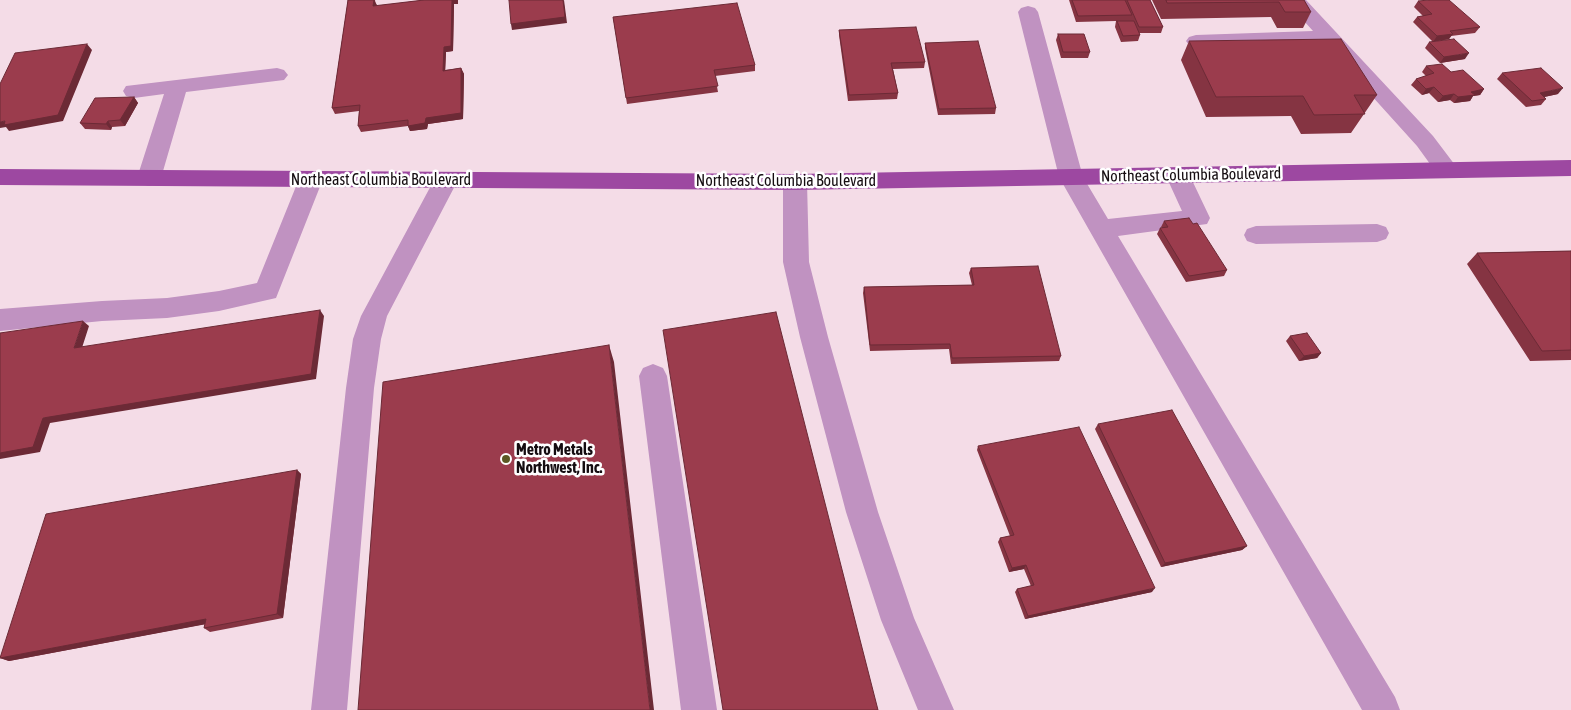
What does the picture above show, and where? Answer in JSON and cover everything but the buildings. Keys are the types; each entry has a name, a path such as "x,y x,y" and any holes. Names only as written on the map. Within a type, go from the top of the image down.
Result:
{"main road":[{"name":"Northeast Columbia Boulevard","path":"0,177 795,182 1571,168"}],"street":[{"path":"1295,0 1426,141 1446,169"},
{"path":"1028,12 1071,177 1382,710"},
{"path":"1191,41 1329,37"},
{"path":"134,91 277,75"},
{"path":"149,178 177,86"},
{"path":"1101,228 1198,218 1178,176"},
{"path":"0,320 102,311 167,308 219,301 267,291 311,179"},
{"path":"329,710 359,397 367,338 374,316 446,180"},
{"path":"795,182 796,262 814,337 862,512 898,620 936,710"},
{"path":"1256,235 1377,233"},
{"path":"653,376 698,710"}],"place":[{"name":"Metro Metals Northwest, Inc.","path":"506,459"}]}
